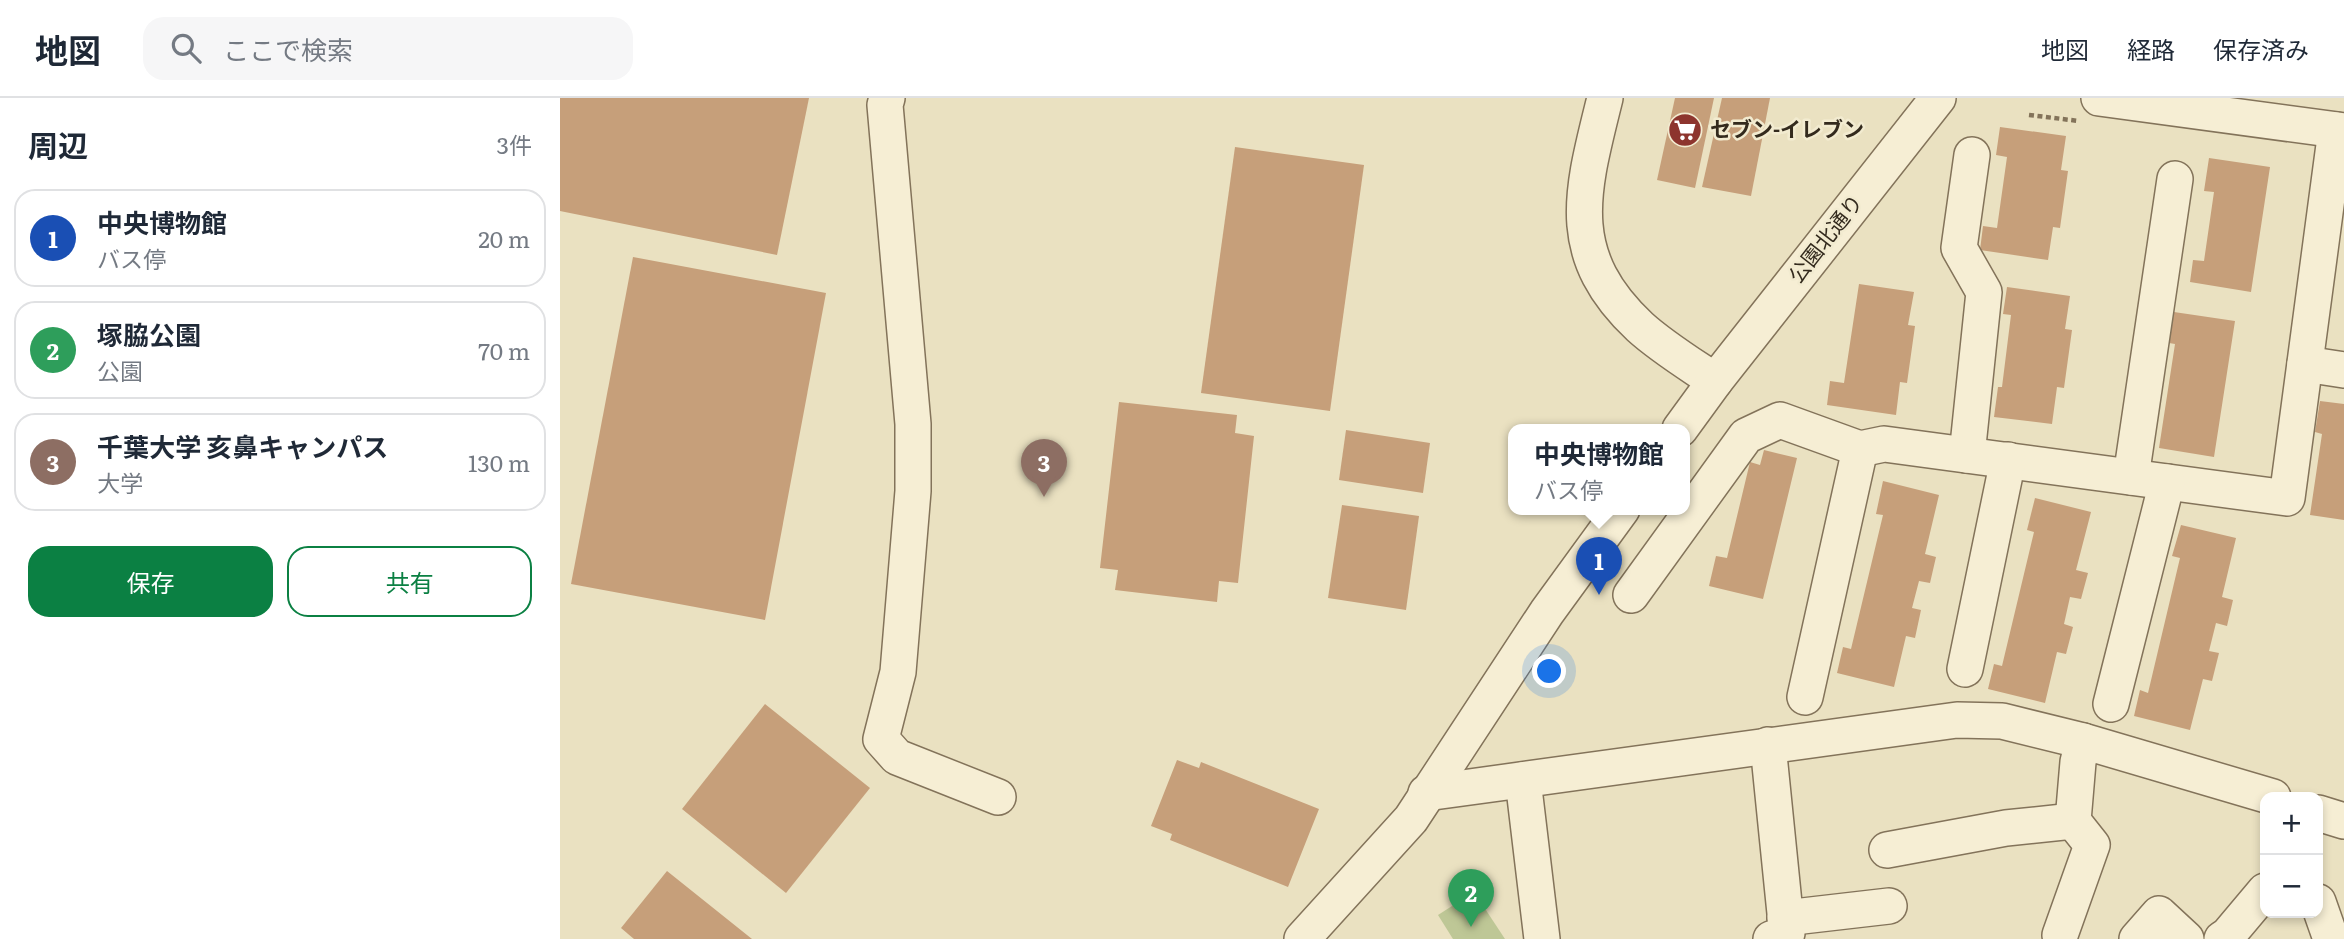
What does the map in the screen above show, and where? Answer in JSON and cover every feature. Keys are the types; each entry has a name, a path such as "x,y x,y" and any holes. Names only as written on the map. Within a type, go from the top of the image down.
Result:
{"street":[{"path":"887,98 885,105 913,424 913,491 898,672 881,739 897,757 998,797"},
{"path":"1605,98 1584,200 1584,230 1597,274 1616,301 1641,328 1715,381"},
{"name":"公園北通り","path":"1684,424 1938,98"},
{"path":"1690,513 1746,436 1780,420 1860,449 1884,444 2287,498 2340,130 2099,98"},
{"path":"1967,455 1984,292 1959,248 1972,155"},
{"path":"2131,477 2175,178"},
{"path":"2305,364 2344,370"},
{"path":"1805,697 1860,449"},
{"path":"1965,668 2008,460"},
{"path":"2111,704 2167,482"},
{"path":"1302,939 1411,819 1547,612 1618,515"},
{"path":"1631,595 1689,515"},
{"path":"1426,793 1957,720 2002,721 2083,741 2260,795"},
{"path":"2060,935 2092,845 2073,821 2078,762 2083,741"},
{"path":"1769,745 1778,929 1889,906"},
{"path":"1523,780 1542,939"},
{"path":"2323,815 2344,821"},
{"path":"1887,850 2006,828 2073,821"},
{"path":"2222,939 2260,897"},
{"path":"2137,939 2158,914 2186,939"},
{"path":"2323,916 2331,939"}],"green space":[{"path":"1474,892 1505,939 1453,939 1438,915"}],"building":[{"path":"560,98 809,98 777,255 560,211"},
{"path":"1675,98 1714,98 1695,188 1657,180"},
{"path":"1722,98 1770,98 1751,196 1702,187"},
{"path":"2000,127 2066,136 2061,170 2068,171 2060,228 2053,227 2048,260 1980,250 1983,226 1997,228 2007,157 1996,155"},
{"path":"1235,147 1364,165 1330,411 1201,393"},
{"path":"2209,158 2270,167 2251,292 2190,282 2193,260 2204,261 2214,192 2204,191"},
{"path":"633,257 826,293 765,620 571,584"},
{"path":"1859,284 1914,292 1908,325 1915,326 1907,383 1900,382 1896,415 1827,405 1830,381 1844,383"},
{"path":"2007,287 2070,296 2065,329 2072,330 2064,388 2057,387 2052,424 1994,417 1998,387 2002,387 2011,315 2003,314"},
{"path":"2174,312 2235,321 2214,457 2159,448 2175,344 2169,343"},
{"path":"2320,401 2344,404 2344,520 2310,515 2322,434 2315,432"},
{"path":"1119,402 1237,415 1235,433 1254,436 1238,583 1219,581 1217,602 1115,590 1118,570 1100,568"},
{"path":"1346,430 1430,443 1423,493 1339,480"},
{"path":"1764,450 1797,458 1763,599 1709,586 1716,556 1727,558 1750,462 1760,465"},
{"path":"1883,481 1939,495 1925,554 1936,557 1930,583 1919,581 1912,608 1921,610 1915,638 1906,636 1894,687 1837,673 1843,647 1851,649 1883,515 1876,514"},
{"path":"2035,498 2091,512 2076,570 2088,573 2081,599 2070,597 2064,624 2073,627 2066,654 2057,652 2045,703 1988,689 1994,664 2002,666 2034,532 2027,530"},
{"path":"1342,505 1419,516 1406,610 1328,598"},
{"path":"2181,525 2236,538 2222,597 2233,600 2227,626 2216,623 2209,651 2219,653 2212,681 2203,679 2190,730 2134,716 2140,690 2148,693 2180,558 2172,556"},
{"path":"765,704 870,788 786,893 682,809"},
{"path":"1177,760 1199,768 1201,762 1319,809 1288,887 1170,840 1172,834 1151,826"},
{"path":"667,871 752,939 634,939 621,928"}],"place":[{"name":"セブン-イレブン","path":"1685,130"},
{"name":"千葉大学 亥鼻キャンパス","path":"1044,497"},
{"name":"中央博物館","path":"1599,595"},
{"name":"塚脇公園","path":"1471,927"}]}
